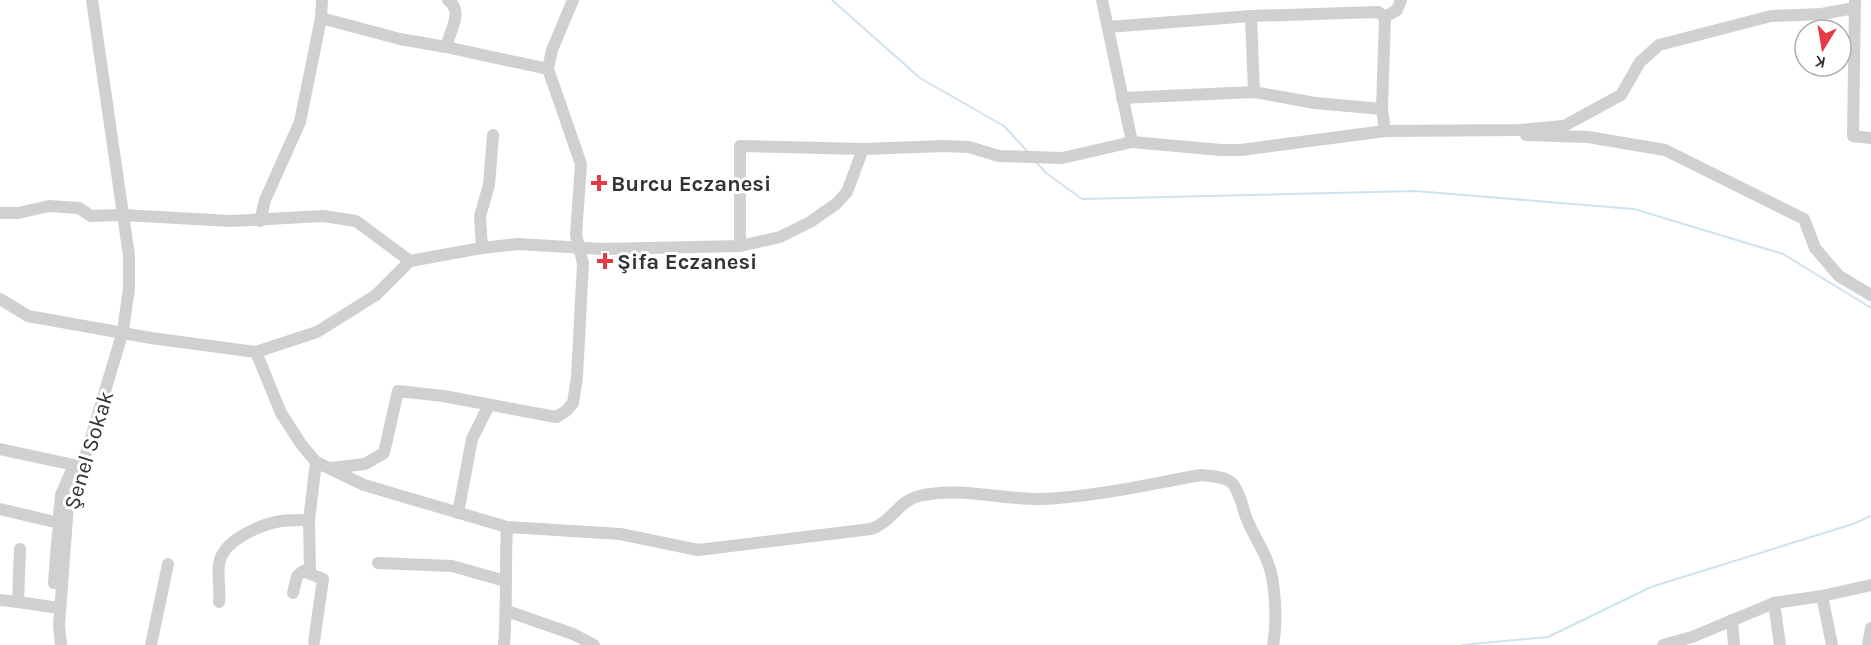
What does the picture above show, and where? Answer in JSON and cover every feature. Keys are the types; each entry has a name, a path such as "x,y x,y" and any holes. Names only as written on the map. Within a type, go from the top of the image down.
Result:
{"street":[{"path":"92,0 129,256 129,288 123,331 109,381"},
{"path":"260,220 265,200 300,122 321,18 322,0"},
{"path":"446,47 457,15 454,4 448,0"},
{"path":"330,468 365,464 384,453 398,392 443,396 556,417 573,403 577,377 583,263 576,235 581,164 548,69 552,50 573,0"},
{"path":"1102,0 1132,142"},
{"path":"1385,17 1397,10 1401,0"},
{"path":"740,246 740,146 863,149 952,146 969,147 999,156 1062,158 1132,142 1241,150 1385,131 1520,130 1564,126 1622,95 1640,62 1659,45 1771,16 1822,14 1855,4 1853,136 1871,138"},
{"path":"1108,27 1251,16 1378,12 1385,17"},
{"path":"1251,16 1254,92"},
{"path":"1385,17 1382,109 1385,131"},
{"path":"321,18 400,39 548,69"},
{"path":"1122,98 1254,92 1315,103 1382,109"},
{"path":"1473,129 1542,136 1588,137 1665,150 1804,219 1815,248 1839,276 1871,295"},
{"path":"482,248 480,216 489,185 494,135"},
{"path":"0,299 28,316 182,343 256,352 317,332 376,295 410,261 518,244 580,248 740,246 780,237 810,222 836,204 847,192 863,149"},
{"path":"0,213 18,213 49,206 79,208 91,216 260,220 323,216 356,221 410,261"},
{"path":"256,352 281,412 301,444 316,462 364,485 507,527 620,534 698,550 871,529 883,525 902,505 919,496 972,493 1033,499 1066,498 1201,475 1217,477 1232,483 1268,563 1272,578 1274,636 1272,645"},
{"name":"Şenel Sokak","path":"53,645 52,607 61,495 109,381"},
{"name":"Şenel Sokak","path":"61,645 58,626 68,504 109,381"},
{"path":"458,513 472,438 489,405"},
{"path":"0,449 74,465"},
{"path":"310,573 309,520 316,462"},
{"path":"0,509 59,523"},
{"path":"219,602 220,558 227,548 258,528 280,521 309,520"},
{"path":"504,645 507,611 505,581 507,527"},
{"path":"18,602 20,549"},
{"path":"378,563 452,566 505,581"},
{"path":"151,645 168,564"},
{"path":"293,593 297,576 303,571 323,579 314,642"},
{"path":"1664,645 1692,637 1774,603 1822,596 1871,585"},
{"path":"1822,596 1832,645"},
{"path":"0,600 52,607"},
{"path":"1774,603 1780,645"},
{"path":"507,611 573,634 594,645"},
{"path":"1732,620 1734,645"},
{"path":"1868,645 1871,628"}],"waterway":[{"path":"832,0 920,78 1004,126 1028,152"},
{"path":"1037,163 1046,173 1082,199 1415,191 1634,209 1783,254 1871,308"},
{"path":"1462,645 1548,637 1651,587 1853,524 1871,516"}],"place":[{"name":"Burcu Eczanesi","path":"599,183"},
{"name":"Şifa Eczanesi","path":"605,261"}]}
